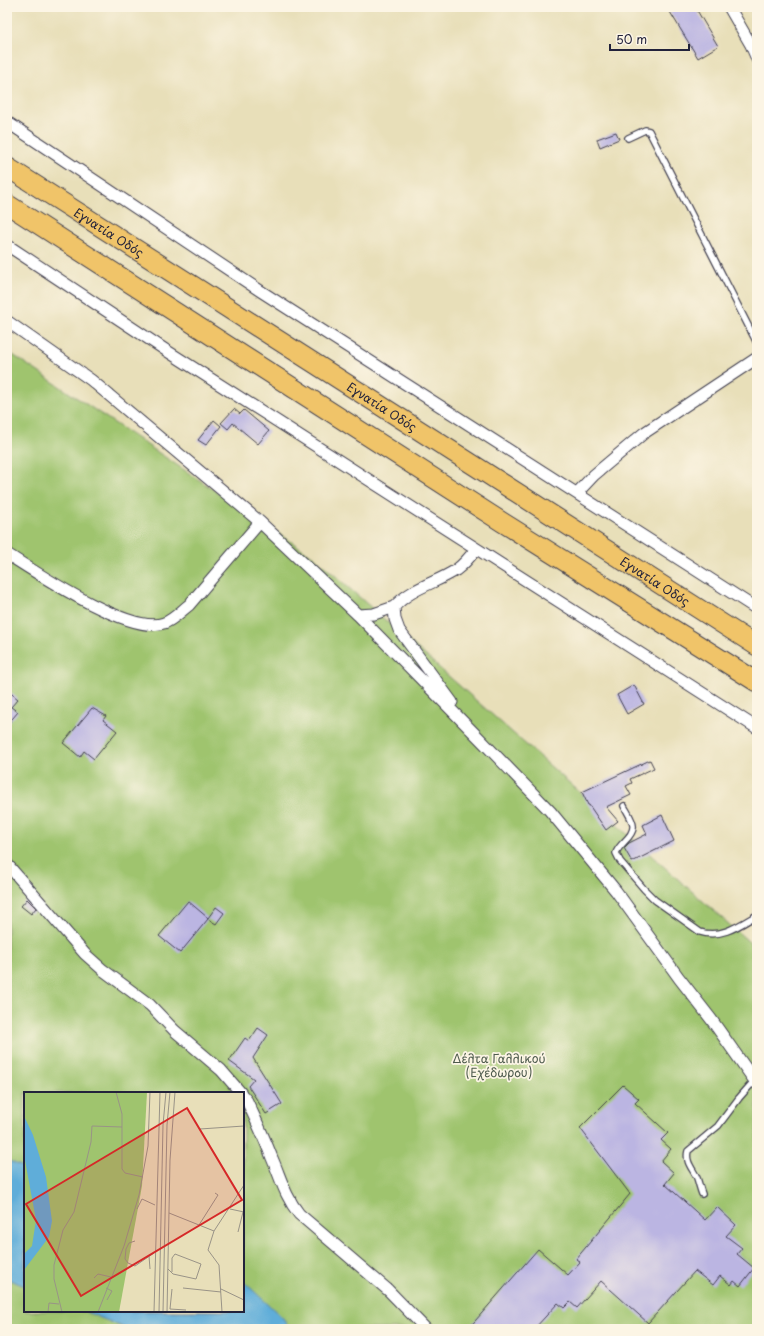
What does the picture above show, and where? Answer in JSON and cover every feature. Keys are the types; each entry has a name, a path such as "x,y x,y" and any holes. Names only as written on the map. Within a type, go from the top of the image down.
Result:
{"highway":[{"name":"Εγνατία Οδός","path":"7,167 757,646"},
{"path":"7,204 509,526 757,682"}],"street":[{"path":"729,7 751,45 757,59"},
{"path":"7,122 262,292 757,608"},
{"path":"7,245 164,349 757,728"},
{"path":"7,321 91,380 260,522 358,615 550,811 616,891 756,1082"},
{"path":"577,494 594,475 644,432 757,358"},
{"path":"7,554 91,605 138,623 152,626 164,623 189,605 260,522"},
{"path":"358,615 374,614 394,607 402,598 456,570 467,561 476,549"},
{"path":"394,607 395,619 399,630 479,738"},
{"path":"7,864 85,954 103,970 150,1005 175,1031 221,1070 240,1092"},
{"path":"244,1097 260,1130 290,1203 299,1214 388,1290 426,1329"}],"lane":[{"path":"628,138 645,130 649,131 757,343"},
{"path":"624,806 634,823 634,828 633,832 618,848 616,853 620,861 639,884 655,900 700,932 708,935 737,927 757,915"},
{"path":"702,1194 688,1160 688,1151 718,1126 739,1098 756,1082"}],"green space":[{"name":"Δέλτα Γαλλικού (Εχέδωρου)","path":"7,351 314,557 757,949 757,1329 7,1329"}],"water":[{"path":"7,1160 24,1168 24,1286 7,1279"},
{"path":"244,1282 283,1318 289,1329 127,1329 86,1312 244,1312"}],"building":[{"path":"667,7 695,7 718,46 698,58"},
{"path":"616,132 619,139 600,147 597,139"},
{"path":"234,409 240,414 244,410 269,431 258,444 233,423 228,429 221,423"},
{"path":"214,420 221,426 206,445 198,440"},
{"path":"634,685 644,704 627,714 617,695"},
{"path":"7,690 18,699 11,707 18,712 7,725"},
{"path":"92,708 106,716 103,720 117,731 94,759 84,751 80,757 63,743"},
{"path":"650,760 654,768 630,779 632,783 626,786 631,795 606,807 618,821 606,830 588,805 582,792"},
{"path":"662,815 674,841 632,862 624,848 629,843 647,834 643,825"},
{"path":"27,899 36,908 31,914 21,906"},
{"path":"188,901 208,918 216,907 224,913 216,924 208,919 180,953 159,936"},
{"path":"258,1028 268,1035 253,1058 282,1104 266,1114 248,1086 254,1079 229,1061 245,1038 249,1041"},
{"path":"623,1085 639,1099 635,1103 668,1133 661,1140 671,1149 661,1161 674,1173 665,1184 705,1220 717,1207 736,1225 726,1236 742,1248 737,1254 754,1268 740,1286 734,1281 731,1285 720,1276 713,1285 695,1271 648,1323 601,1281 577,1308 570,1302 564,1308 558,1303 534,1329 468,1329 538,1249 568,1275 580,1262 576,1259 630,1194 580,1128"}]}
